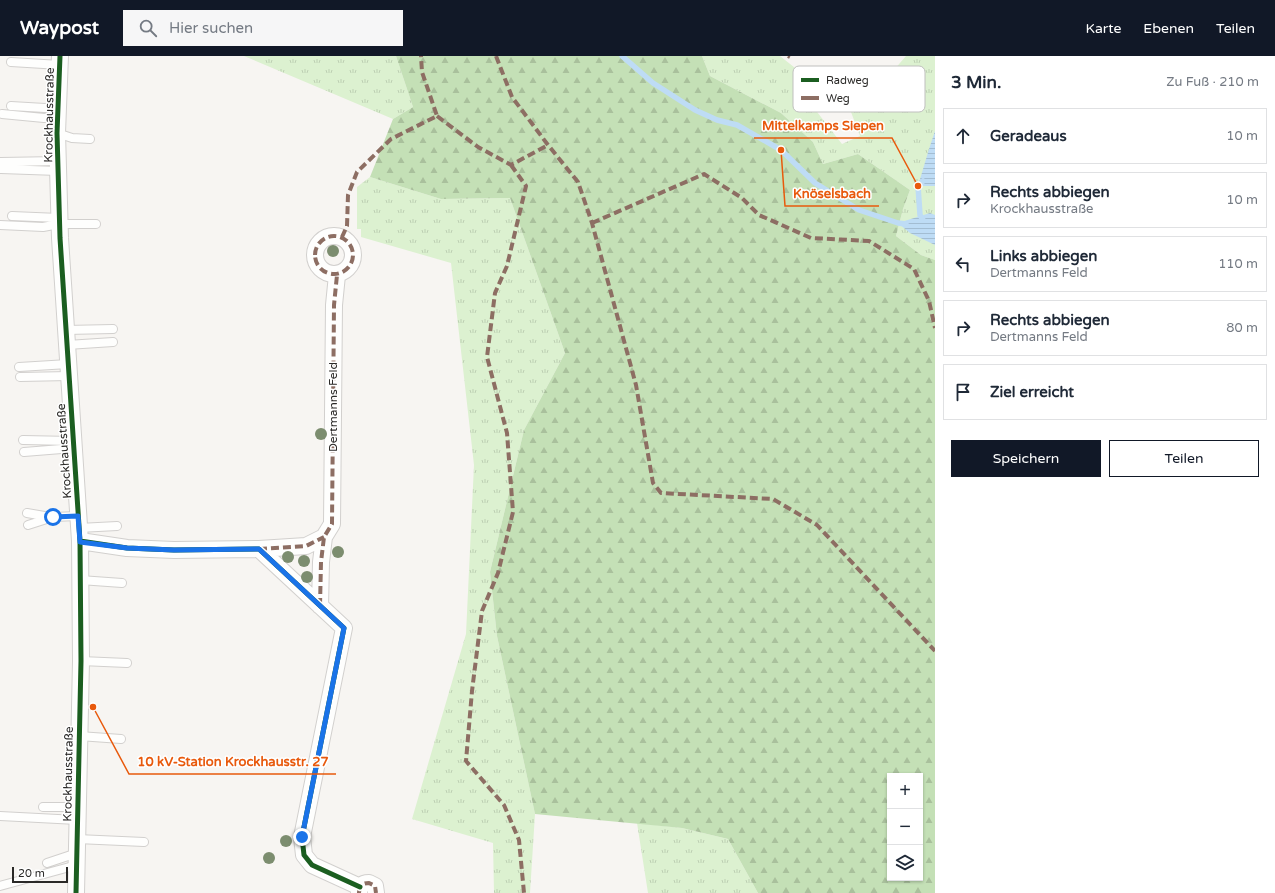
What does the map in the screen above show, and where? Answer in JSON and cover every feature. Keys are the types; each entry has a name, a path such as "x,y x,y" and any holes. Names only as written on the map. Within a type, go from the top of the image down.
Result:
{"street":[{"name":"Krockhausstraße","path":"59,58 57,134 59,221 79,529 81,661 76,893"},
{"name":"Dertmanns Feld","path":"320,606 321,562 324,536 332,524 334,305 337,275"},
{"path":"79,529 127,548 174,550 259,549 306,546 324,536"},
{"path":"259,549 344,628 302,837 304,855 312,865 359,890 365,883 375,886 376,893"}],"lane":[{"path":"11,62 59,58"},
{"path":"11,106 45,108 58,112"},
{"path":"2,114 44,118 58,112"},
{"path":"57,134 72,138 90,140"},
{"path":"1,165 58,166"},
{"path":"12,216 96,224"},
{"path":"0,225 43,227 59,221"},
{"path":"66,338 113,329"},
{"path":"66,338 114,342"},
{"path":"19,367 68,370"},
{"path":"20,378 68,370"},
{"path":"23,440 73,444"},
{"path":"24,452 73,444"},
{"path":"27,513 53,517 79,529 117,526"},
{"path":"28,525 53,517"},
{"path":"80,580 122,583"},
{"path":"81,661 127,663"},
{"path":"79,736 121,739"},
{"path":"43,806 77,813"},
{"path":"0,816 77,813"},
{"path":"48,863 77,852 144,842"},
{"path":"0,886 77,852"}],"green space":[{"path":"244,56 396,56 413,107 393,119"},
{"path":"396,56 702,56 710,76 781,113 813,142 823,164 858,154 910,190 896,236 921,255 935,260 935,893 758,893 728,839 682,828 535,814 497,636 490,572 524,430 565,353 510,198 441,199 370,177 393,119 413,107"},
{"path":"702,56 780,56 793,66 793,112 817,112 842,144 860,136 851,112 925,112 925,66 897,66 906,56 935,56 935,260 921,255 896,236 910,190 858,154 823,164 813,142 781,113 710,76"},
{"path":"370,177 441,199 510,198 565,353 524,430 490,572 497,636 535,814 530,893 494,893 493,843 412,819 466,634 474,465 451,263 361,237 361,229 357,229 357,187"},
{"path":"637,823 682,828 728,839 758,893 648,893"}],"water":[{"path":"935,131 935,186 918,186 929,149"},
{"path":"930,213 935,215 935,245 910,233 898,223"}],"waterway":[{"path":"622,56 653,83 695,110 717,120 737,125 781,150 815,183 859,210 898,223 906,224"},
{"path":"923,181 918,186 920,215 923,220"}],"marked path":[{"path":"342,237 347,226 348,195 357,172 391,139 437,116 422,72 421,56"},
{"path":"496,56 512,97 578,182 592,223 636,385 653,483 661,493 773,499 817,525 935,651"},
{"path":"437,116 478,147 511,165 548,145"},
{"path":"511,165 526,186 507,266 495,293 487,357 507,433 513,512 498,573 482,611 472,691 466,761 504,805 519,840 524,893"},
{"path":"592,223 704,174 742,198 759,215 811,238 869,241 914,269 929,301 935,328"},
{"path":"330,236 338,236 348,241 352,248 353,255 352,262 348,269 338,274 330,274 320,269 318,266 315,259 315,251 320,241 323,239 330,236"},
{"path":"320,606 321,562 324,537 332,524 334,305 337,275"},
{"path":"259,549 306,546 324,537"},
{"path":"359,893 361,885 369,883 375,886 376,893"}],"cycle path":[{"path":"60,56 57,133 60,238 80,541 81,661 76,893"},
{"path":"80,541 127,548 174,550 259,549 344,628 302,837 304,855 312,865 360,887"}],"place":[{"name":"Knöselsbach","path":"781,150"},
{"name":"Mittelkamps Siepen","path":"918,186"},
{"name":"10 kV-Station Krockhausstr. 27","path":"93,707"}],"route":[{"path":"53,517 78,516 80,542 127,548 174,550 259,549 344,628 328,714 302,837"}]}
